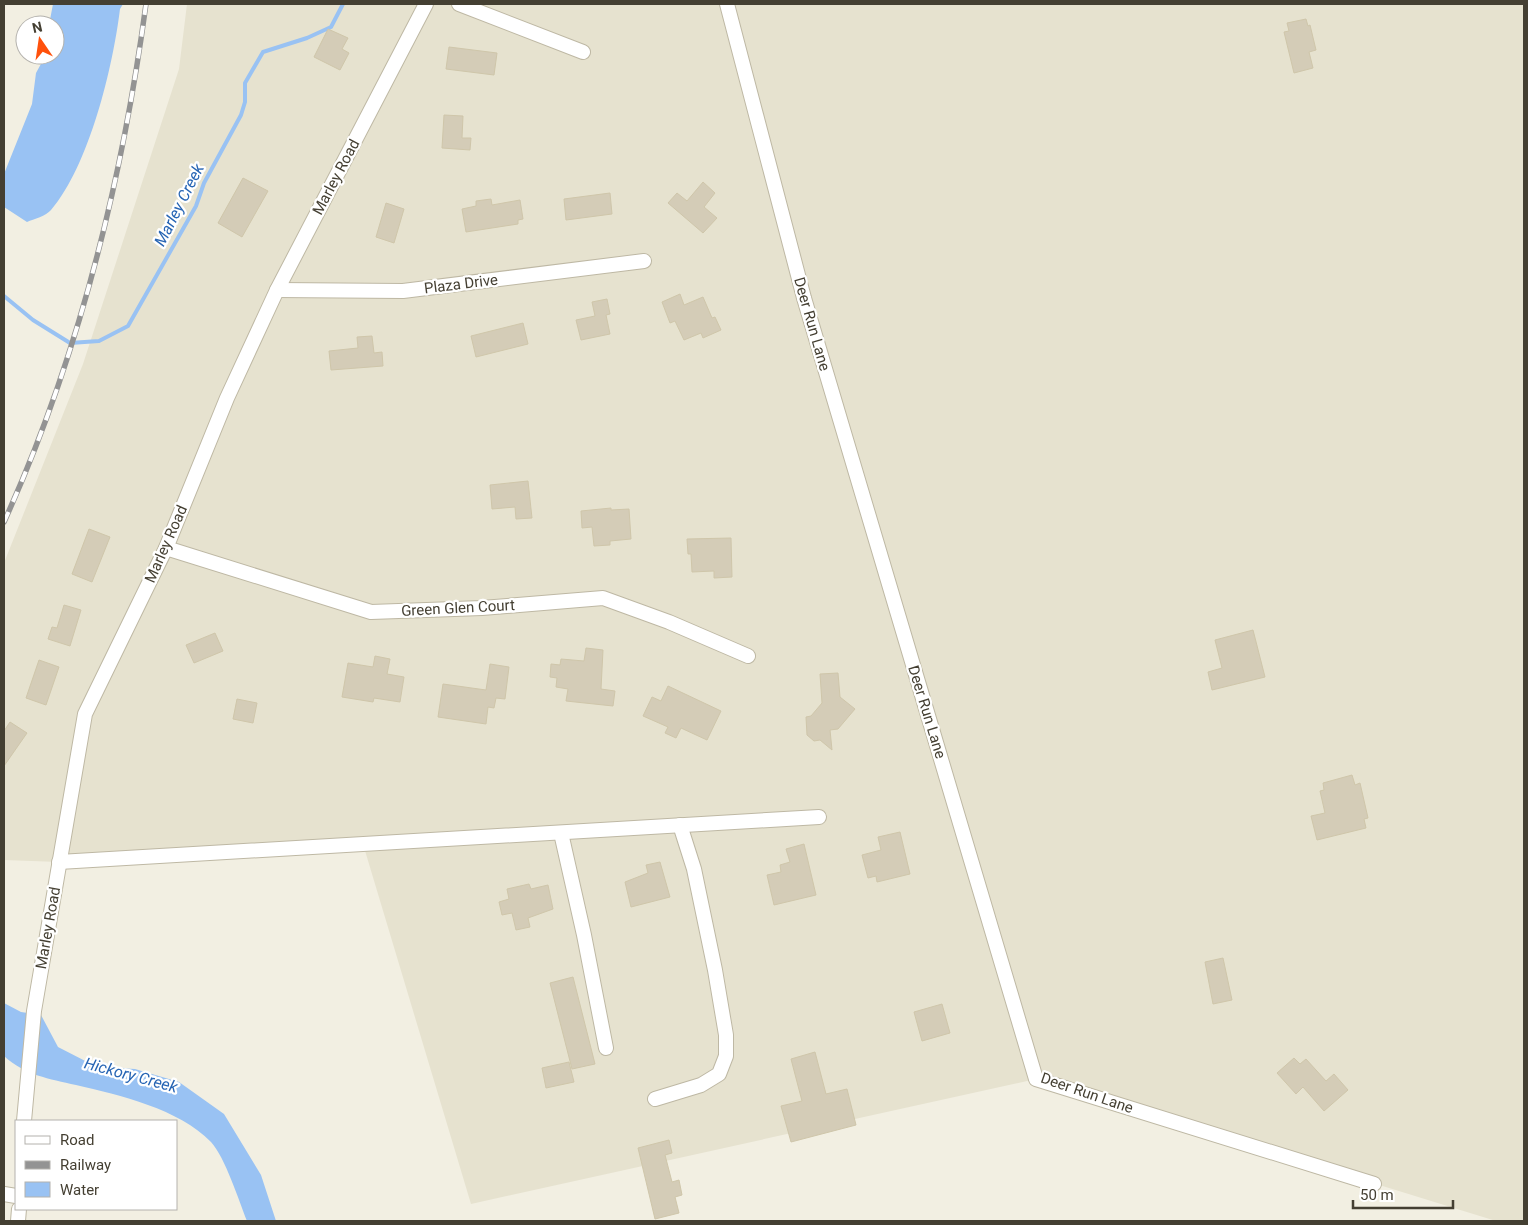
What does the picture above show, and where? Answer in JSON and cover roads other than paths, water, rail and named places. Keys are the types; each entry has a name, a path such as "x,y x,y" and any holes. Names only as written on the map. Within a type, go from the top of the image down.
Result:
{"street":[{"name":"Marley Road","path":"24,1120 26,1074 34,1011 85,714 166,548 227,398 277,290 426,4"},
{"path":"459,4 583,52"},
{"name":"Deer Run Lane","path":"727,4 804,298 1036,1079 1374,1184"},
{"name":"Plaza Drive","path":"277,290 403,291 644,261"},
{"name":"Green Glen Court","path":"166,548 371,612 482,608 603,598 668,622 748,656"},
{"path":"59,862 818,818"},
{"path":"655,1099 701,1085 719,1074 726,1056 726,1035 694,869 680,826"},
{"path":"561,833 584,935 606,1048"}],"water":[{"path":"53,4 123,4 120,9 112,59 97,115 77,168 65,191 51,210 43,216 27,222 4,207 4,174 32,104 36,73 40,65 65,65 65,15 51,15"},
{"name":"Hickory Creek","path":"4,1003 21,1012 41,1015 58,1047 97,1067 135,1069 179,1082 224,1114 261,1175 276,1221 247,1221 221,1158 211,1142 198,1130 166,1112 148,1105 111,1093 56,1081 29,1072 4,1056"}],"waterway":[{"name":"Marley Creek","path":"4,296 33,320 70,343 99,341 128,326 196,206 204,183 241,115 245,102 245,83 263,52 307,38 331,27 343,4"}],"railway":[{"path":"4,522 54,397 94,269 124,137 146,4"}]}
